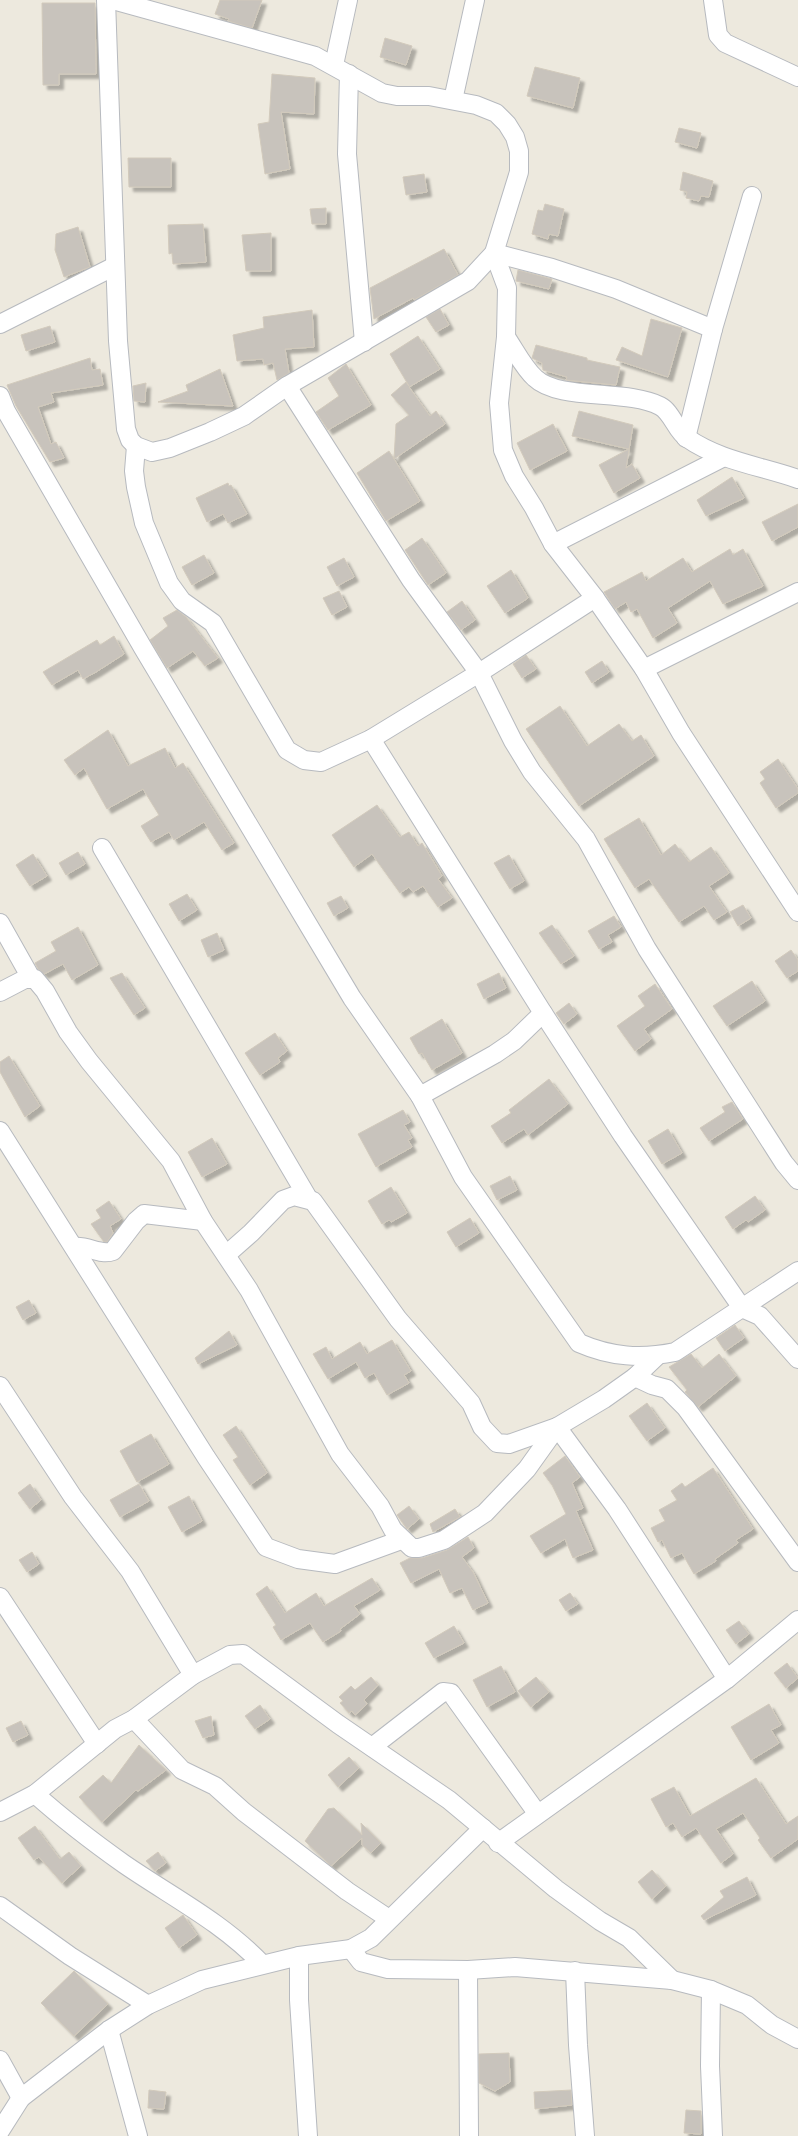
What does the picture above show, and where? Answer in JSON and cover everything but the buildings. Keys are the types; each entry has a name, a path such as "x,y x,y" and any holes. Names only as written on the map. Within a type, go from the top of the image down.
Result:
{"street":[{"path":"106,0 118,341 126,429 130,440 136,446 152,452 170,448 244,416 287,386 468,281 494,254 519,172 519,151 511,130 496,113 453,100 382,93 315,56 112,0"},
{"path":"334,65 348,0"},
{"path":"453,100 475,0"},
{"path":"713,0 718,34 725,43 798,77"},
{"path":"349,74 347,154 364,342"},
{"path":"686,438 713,329 752,196"},
{"path":"494,254 552,268 616,289 713,329"},
{"path":"494,254 507,288 506,337 498,404 503,450 514,476 553,544 595,598 644,669 681,733 798,912"},
{"path":"0,324 116,266"},
{"path":"506,337 529,371 544,384 556,389 622,396 661,407 686,438 724,457 798,479"},
{"path":"287,386 411,580 479,674 523,758 586,839 647,949 784,1163 798,1180"},
{"path":"0,396 6,411 143,648 352,998 420,1096 463,1177 579,1343 600,1352 624,1357 657,1356 675,1352 798,1272"},
{"path":"136,446 134,471 144,523 169,583 182,601 213,624 288,750 304,760 321,762 371,739 479,674 595,598"},
{"path":"553,544 724,457"},
{"path":"644,669 798,592"},
{"path":"371,739 543,1013 623,1136 742,1308 760,1316 798,1359"},
{"path":"102,848 308,1198 319,1207 398,1319 471,1403 482,1427 497,1443 509,1444 557,1427 604,1399 635,1377 657,1356"},
{"path":"0,923 31,978 40,984 74,1040 171,1161 203,1220 249,1290 340,1454 380,1506 401,1540 412,1548 428,1546 444,1540 485,1513 528,1469 557,1427"},
{"path":"0,992 25,979 31,978"},
{"path":"420,1096 502,1050 543,1013"},
{"path":"0,1131 34,1188 74,1247 206,1457 266,1547 298,1559 335,1564 401,1540"},
{"path":"226,1255 283,1200 294,1196 308,1198"},
{"path":"74,1247 81,1246 102,1252 113,1251 136,1221 144,1214 203,1220"},
{"path":"635,1377 652,1385 667,1389 686,1408 798,1562"},
{"path":"0,1386 72,1497 130,1571 193,1675"},
{"path":"557,1427 617,1509 726,1679"},
{"path":"0,1597 97,1744"},
{"path":"498,1842 537,1812 726,1679 798,1620"},
{"path":"0,1812 34,1794 115,1730 134,1719 193,1675 230,1655 243,1654 449,1800 556,1889 600,1921 629,1938 672,1980"},
{"path":"372,1747 443,1692 451,1693 537,1812"},
{"path":"134,1719 182,1770 215,1786 244,1812 341,1886 389,1919"},
{"path":"34,1794 67,1822 123,1863 222,1927 262,1964"},
{"path":"0,2131 21,2098 109,2030 148,2005 202,1980 299,1956 351,1949 371,1938 484,1828"},
{"path":"0,1906 70,1956 148,2005"},
{"path":"351,1949 361,1962 388,1970 468,1970 515,1967 672,1980 711,1990 747,2006 772,2025 798,2039"},
{"path":"299,1956 300,2010 308,2136"},
{"path":"468,1970 469,2136"},
{"path":"575,1971 585,2136"},
{"path":"711,1990 710,2066 713,2136"},
{"path":"109,2030 138,2136"},
{"path":"0,2060 21,2098"}]}
